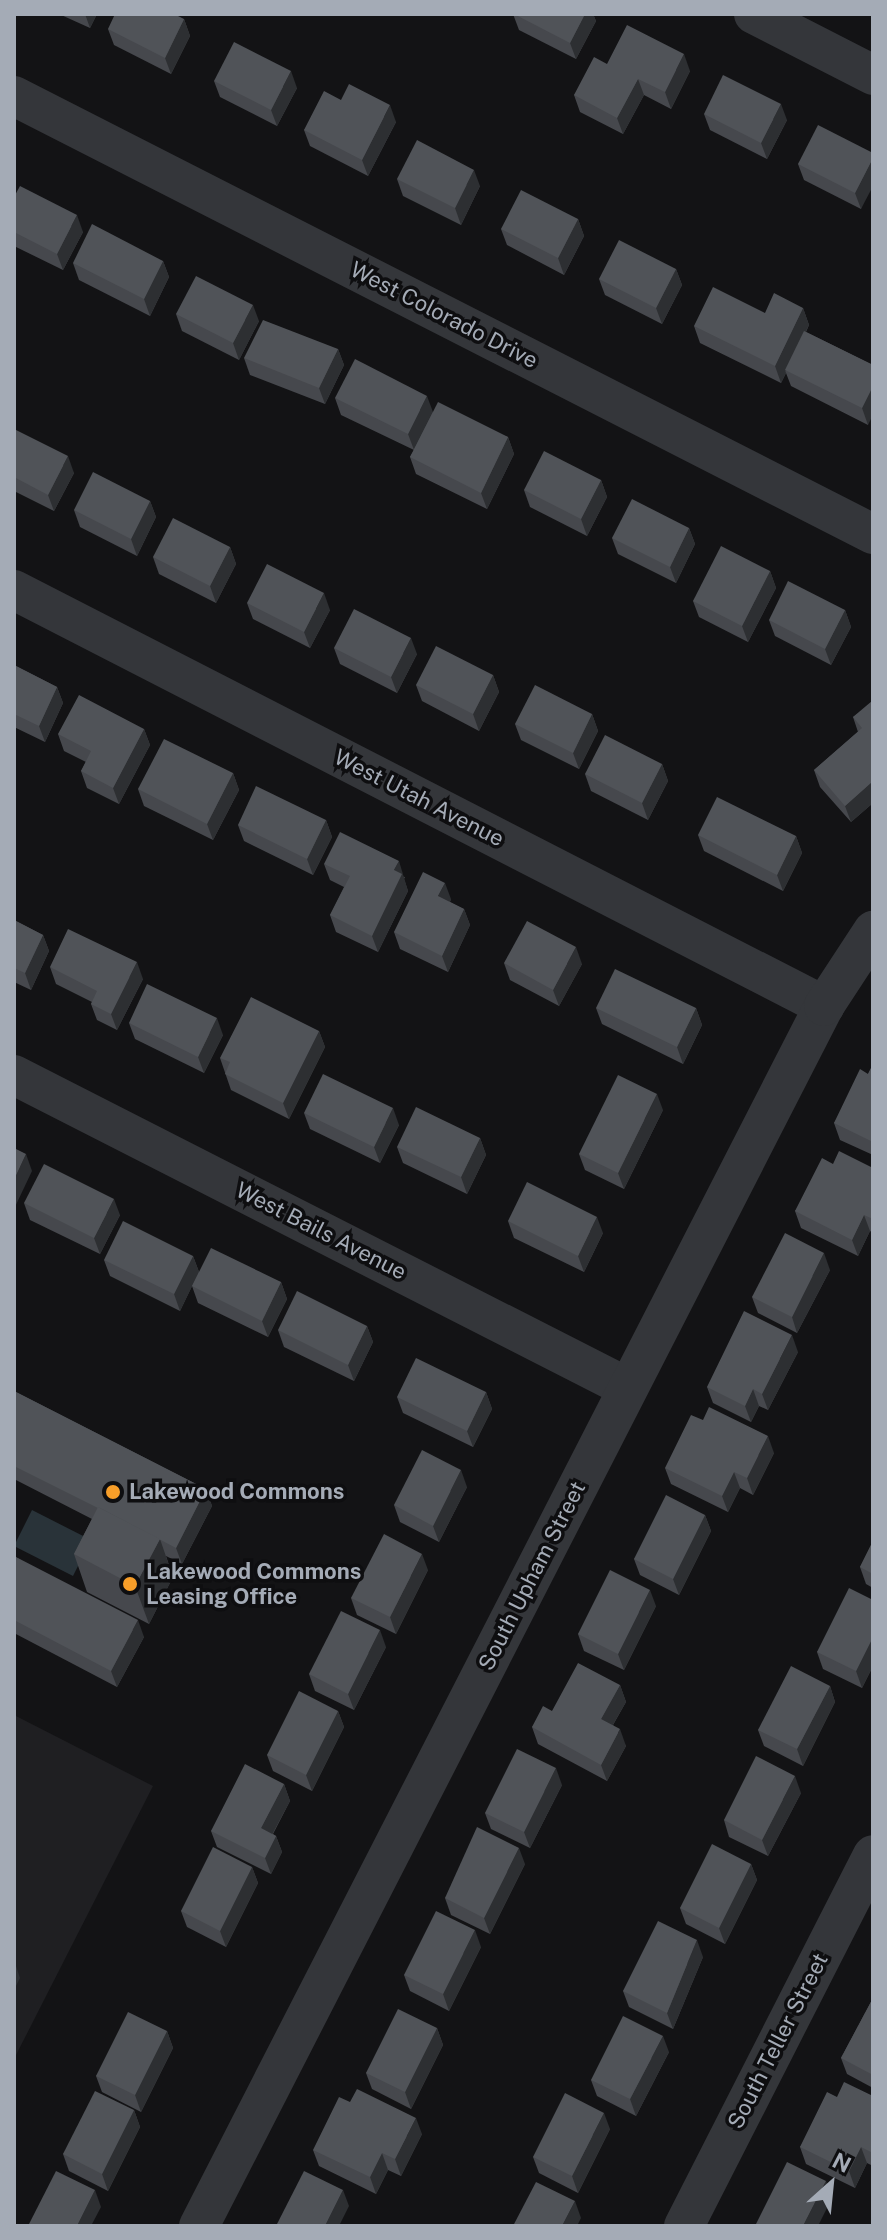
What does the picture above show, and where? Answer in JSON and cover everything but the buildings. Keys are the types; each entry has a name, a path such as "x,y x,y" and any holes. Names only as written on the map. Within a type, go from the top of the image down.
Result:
{"street":[{"path":"754,14 873,75"},
{"name":"West Colorado Drive","path":"14,96 873,534"},
{"name":"West Utah Avenue","path":"14,590 824,1006"},
{"name":"South Upham Street","path":"199,2226 824,1006 873,931"},
{"name":"West Bails Avenue","path":"14,1075 628,1388"},
{"name":"South Teller Street","path":"684,2226 873,1855"}],"shaded area":[{"path":"32,1510 91,1540 73,1576 14,1546"},
{"path":"14,1715 153,1786 14,2059"}],"place":[{"name":"Lakewood Commons","path":"113,1492"},
{"name":"Lakewood Commons Leasing Office","path":"130,1584"}]}
